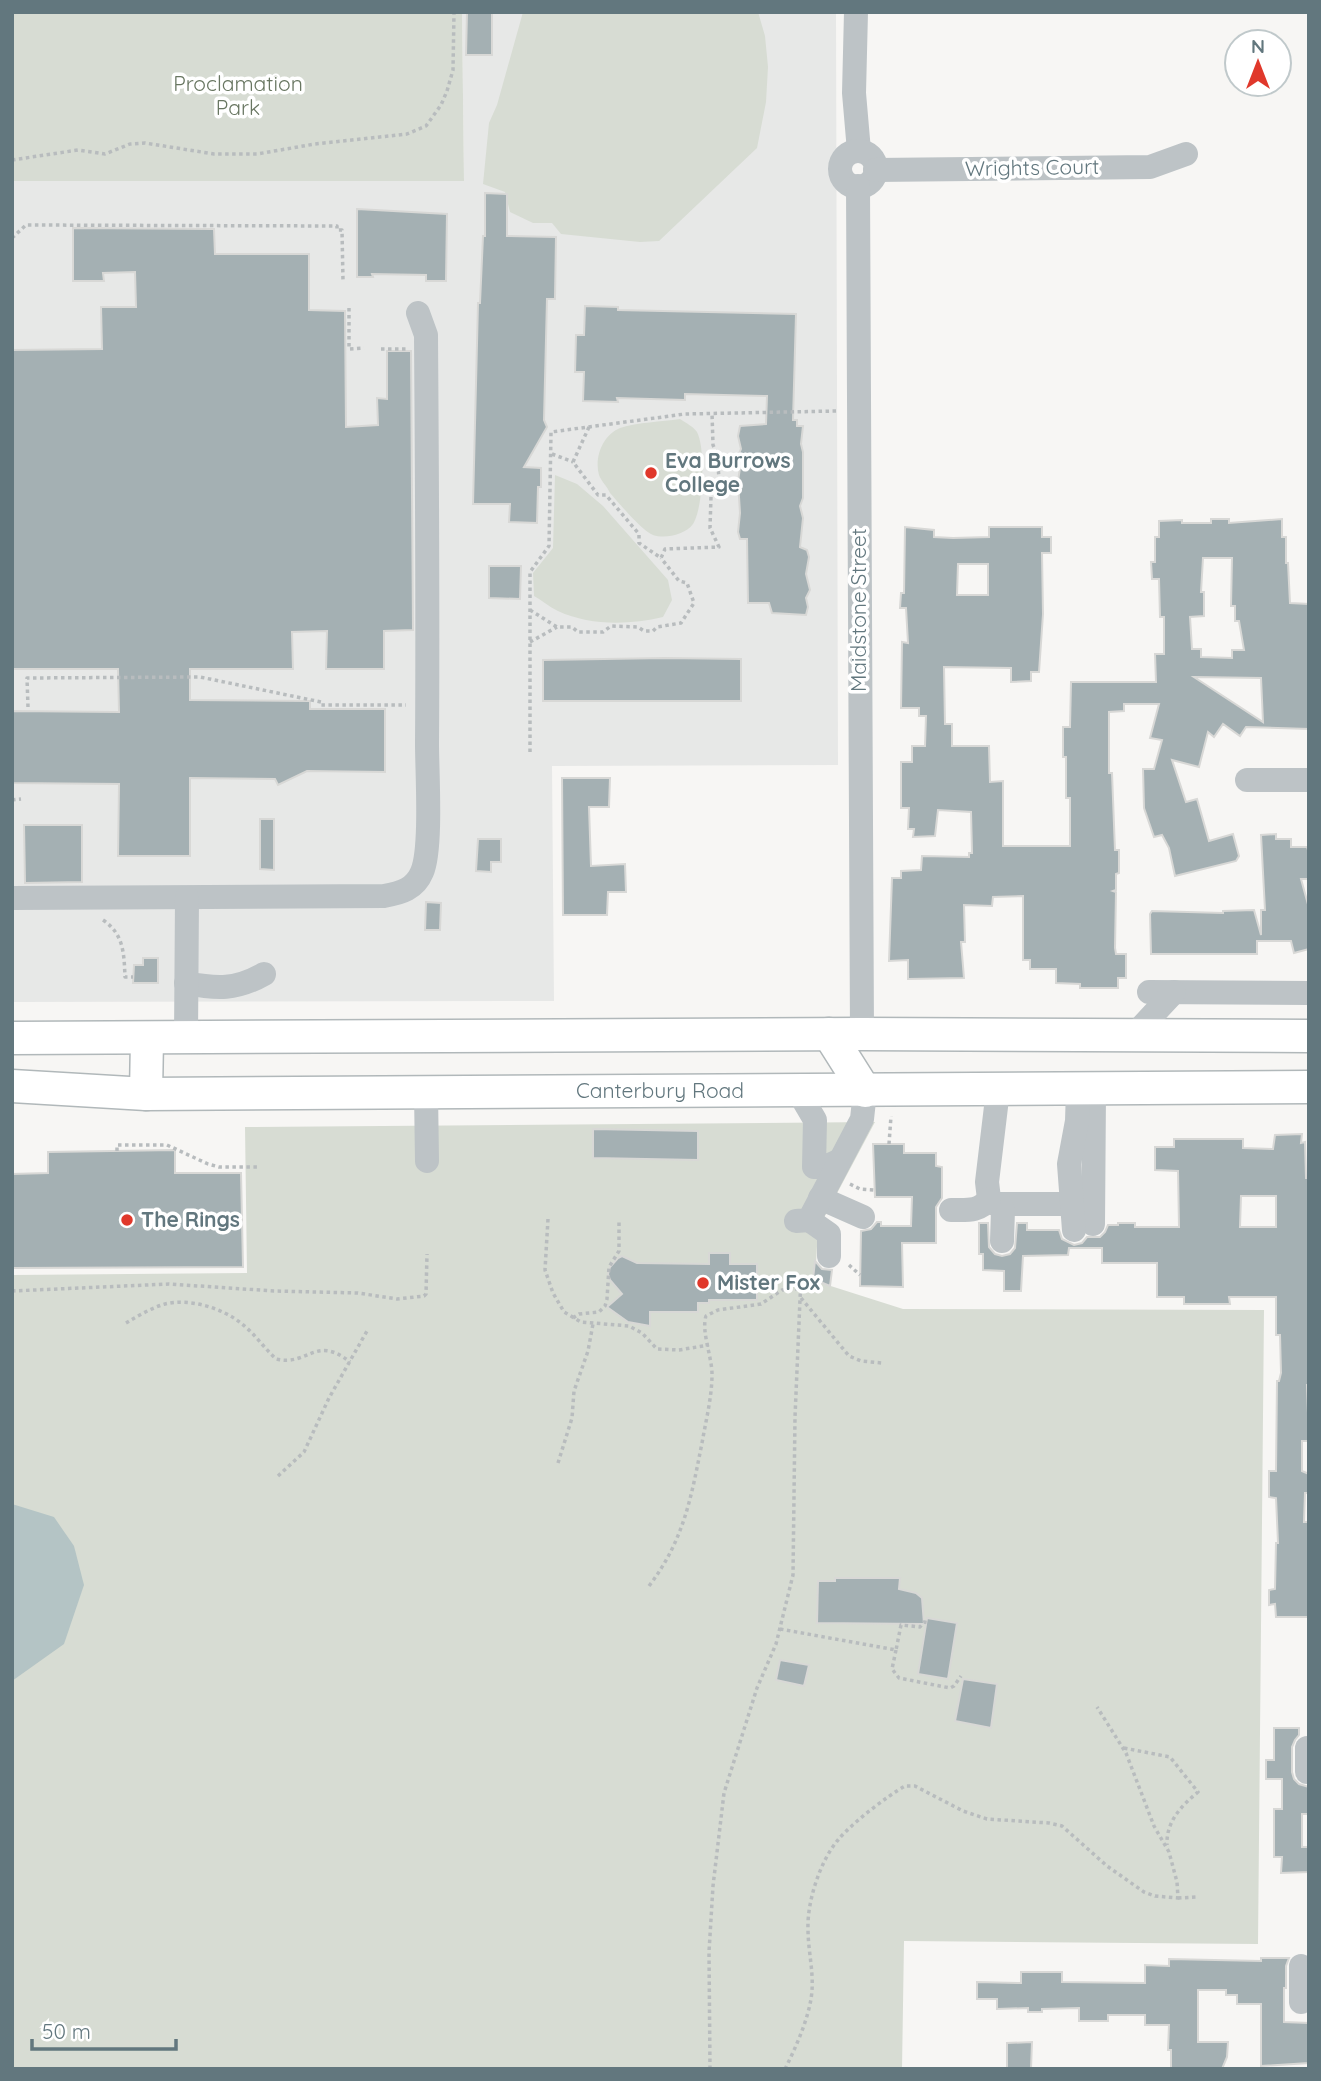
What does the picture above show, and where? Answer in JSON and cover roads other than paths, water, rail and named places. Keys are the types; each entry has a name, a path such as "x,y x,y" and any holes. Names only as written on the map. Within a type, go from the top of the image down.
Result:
{"main road":[{"path":"829,1034 865,1091"},
{"path":"12,1038 829,1034 1309,1036"},
{"path":"146,1094 147,1038"},
{"name":"Canterbury Road","path":"12,1086 146,1094 1309,1087"}],"street":[{"path":"856,12 855,104 859,151 871,157 867,178"},
{"name":"Wrights Court","path":"867,178 1150,167 1185,154"},
{"name":"Maidstone Street","path":"862,1034 867,178"},
{"path":"12,898 384,896 402,892 415,884 423,870 426,846 427,705 426,335 418,313"},
{"path":"1247,780 1309,780"},
{"path":"186,1038 187,898"},
{"path":"186,983 235,987 248,984 264,974"},
{"path":"1149,992 1309,993"},
{"path":"1134,1035 1174,992"},
{"path":"1086,1089 1084,1227 1073,1204 1069,1164 1086,1089"},
{"path":"998,1090 987,1182 995,1202 1003,1210 1002,1241"},
{"path":"798,1091 815,1120 814,1167 825,1167 840,1160"},
{"path":"828,1256 828,1234 802,1221 820,1198 862,1119 865,1091"},
{"path":"426,1092 427,1161"},
{"path":"820,1198 851,1215"},
{"path":"951,1210 975,1210 995,1202 1073,1204"},
{"path":"1301,1966 1301,2002"}],"place":[{"name":"Eva Burrows College","path":"651,473"},
{"name":"The Rings","path":"127,1220"},
{"name":"Mister Fox","path":"703,1283"}],"park label":[{"name":"Proclamation Park","path":"238,96"}]}
